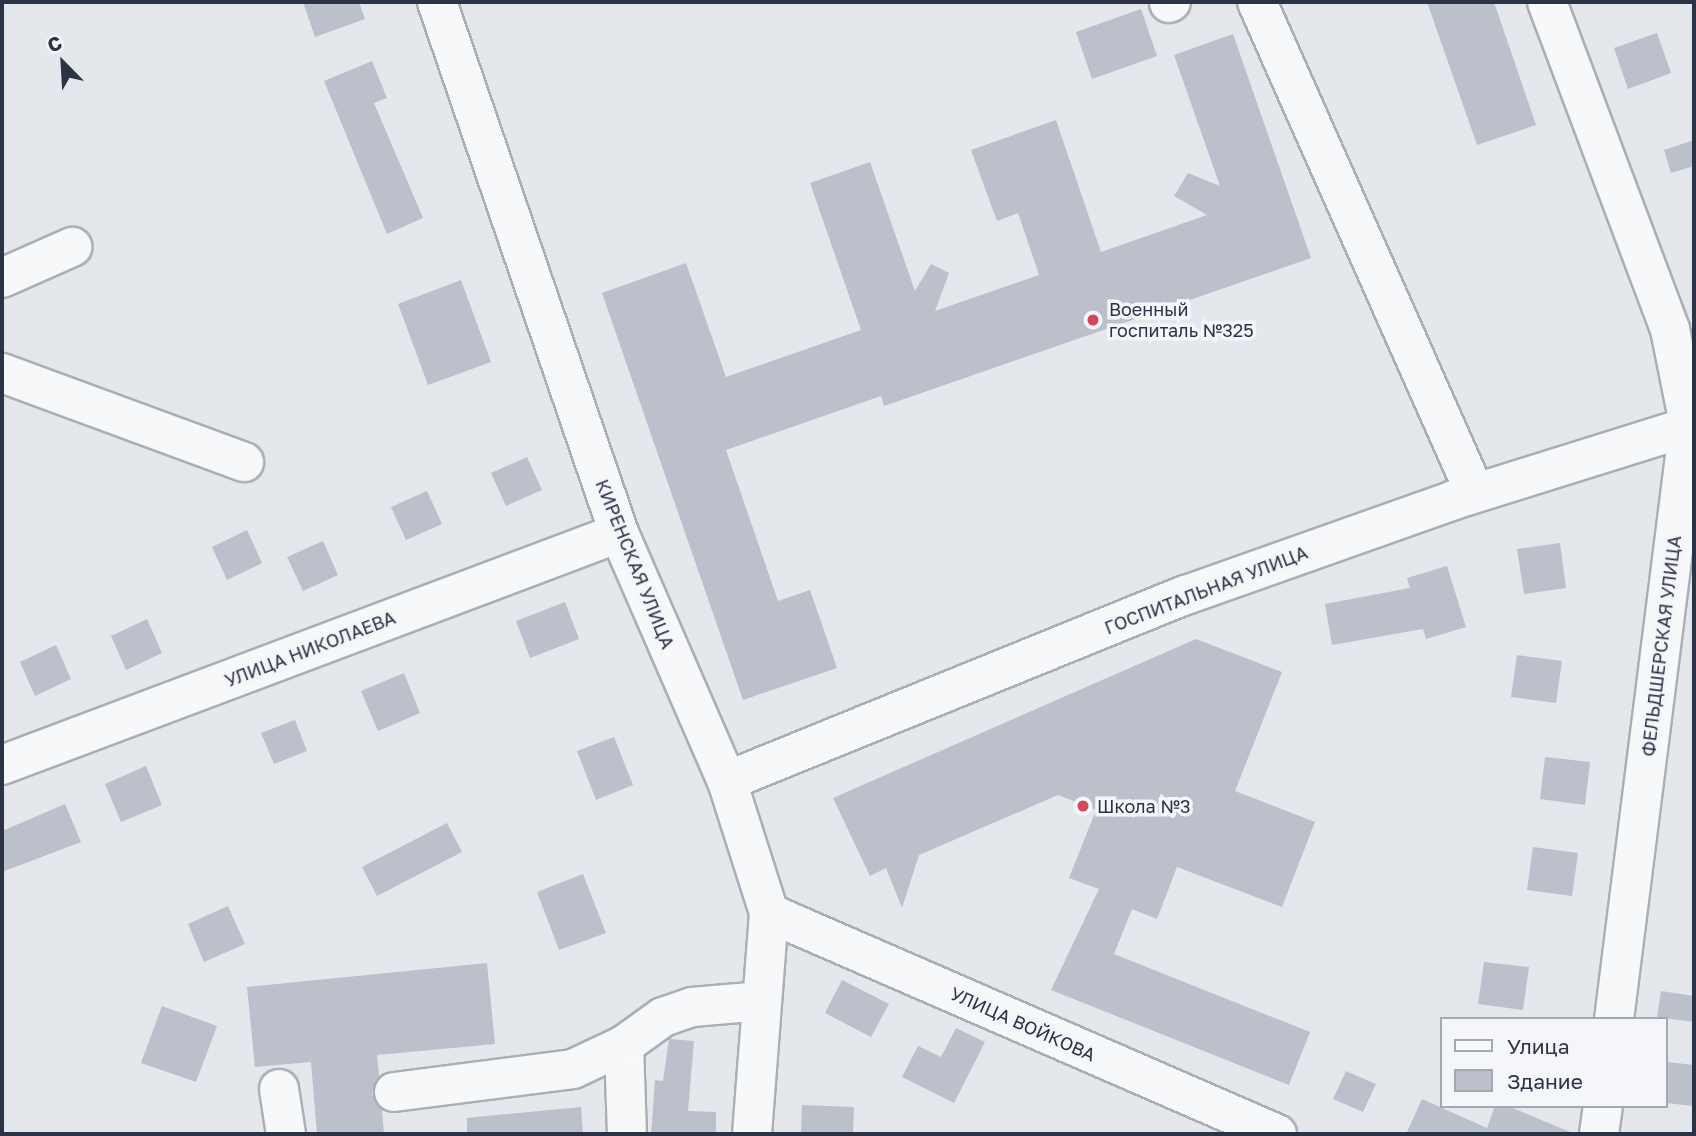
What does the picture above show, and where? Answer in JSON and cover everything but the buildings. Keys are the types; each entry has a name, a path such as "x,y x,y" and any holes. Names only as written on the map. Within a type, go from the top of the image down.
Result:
{"street":[{"name":"КИРЕНСКАЯ УЛИЦА","path":"437,2 618,533 727,781 769,913 752,1134"},
{"path":"1257,2 1475,494"},
{"name":"ФЕЛЬДШЕРСКАЯ УЛИЦА","path":"1547,2 1670,329 1692,424 1614,1017"},
{"path":"2,278 72,247"},
{"path":"2,373 244,461"},
{"name":"ГОСПИТАЛЬНАЯ УЛИЦА","path":"727,781 1186,595 1475,494 1692,424"},
{"name":"УЛИЦА НИКОЛАЕВА","path":"2,765 618,533"},
{"name":"УЛИЦА ВОЙКОВА","path":"769,913 1277,1134"},
{"path":"394,1092 573,1069 624,1045 663,1017 692,1007 762,1001"},
{"path":"624,1045 627,1134"},
{"path":"279,1089 286,1134"},
{"path":"1599,1134 1603,1108"}],"place":[{"name":"Военный госпиталь №325","path":"1093,320"},
{"name":"Школа №3","path":"1083,806"}]}
